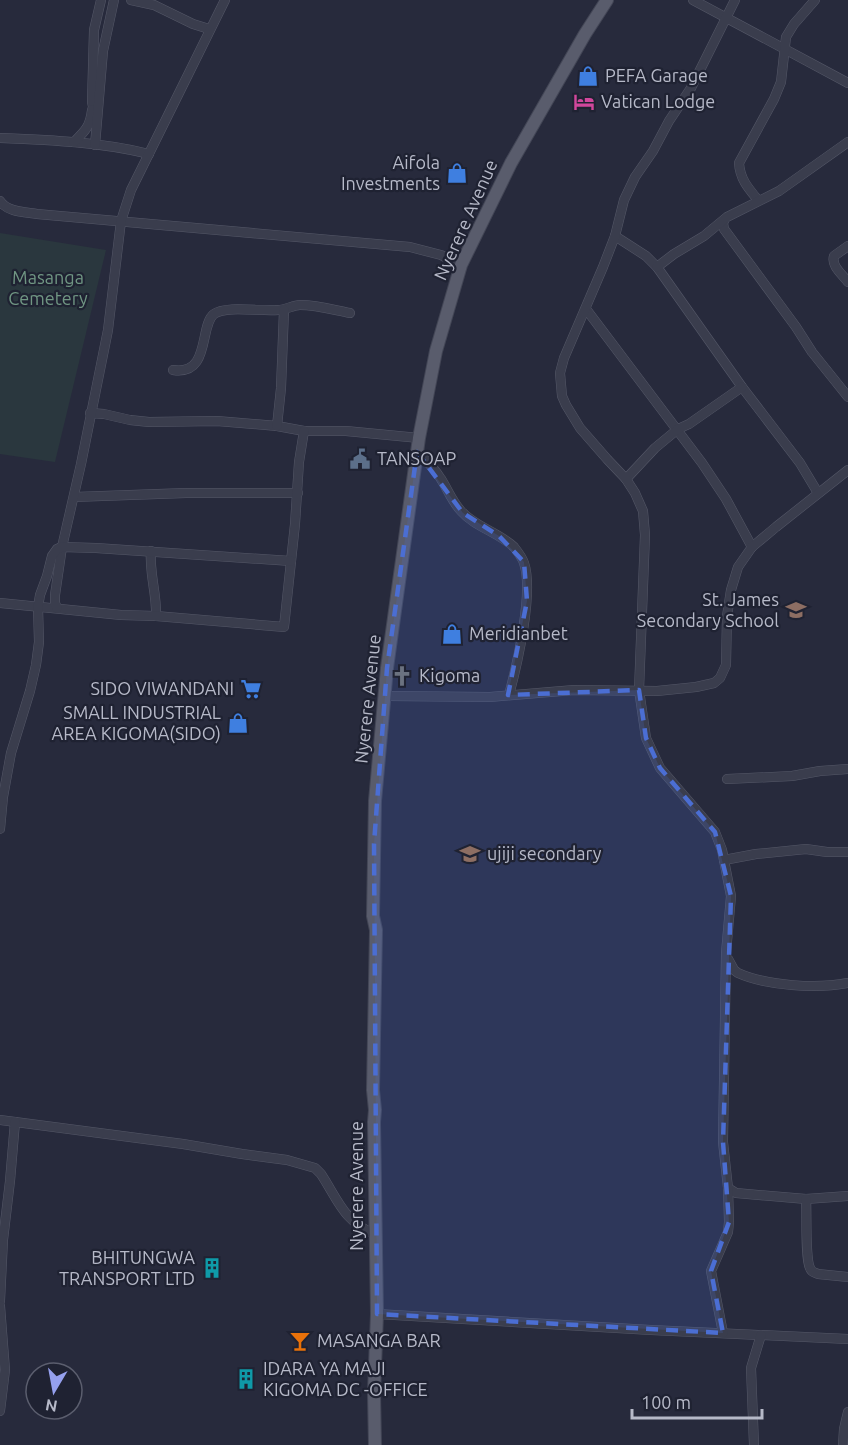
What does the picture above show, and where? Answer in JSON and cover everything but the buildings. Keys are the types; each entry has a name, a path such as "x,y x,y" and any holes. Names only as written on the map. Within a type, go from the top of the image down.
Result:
{"main road":[{"name":"Nyerere Avenue","path":"375,1445 377,1314 373,1090 376,930 373,916 375,801 387,668 419,438 436,351 461,265 511,163 606,0"}],"street":[{"path":"74,142 86,130 90,122 94,30 101,0"},
{"path":"95,145 103,51 114,0"},
{"path":"131,0 160,7 193,24 209,29"},
{"path":"57,608 55,595 62,547 108,330 121,221 131,190 225,0"},
{"path":"693,0 848,83"},
{"path":"723,1332 711,1271 728,1232 729,1222 723,1142 726,953 731,896 722,850 715,832 660,768 646,738 639,690 645,535 643,511 626,479 580,428 561,396 560,373 564,358 615,236 624,200 635,177 691,88 735,0"},
{"path":"758,200 746,185 740,173 739,163 774,99 780,82 786,38 794,24 815,0"},
{"path":"92,108 97,121"},
{"path":"0,138 74,142 124,148 149,154"},
{"path":"657,267 728,217 779,190 848,142"},
{"path":"0,201 9,209 21,212 403,246 430,252 461,265"},
{"path":"724,221 724,228 731,238 812,352 848,397"},
{"path":"615,236 646,256 657,267 742,387 800,463 818,493"},
{"path":"848,246 834,256 832,261 848,282"},
{"path":"173,370 183,370 195,363 202,351 211,317 214,314 232,310 284,310 299,305 350,313"},
{"path":"586,309 678,429 726,499 752,547"},
{"path":"277,426 284,310"},
{"path":"626,479 655,448 678,429 689,424 742,387"},
{"path":"90,413 149,422 217,421 277,426 304,431 346,431 419,438"},
{"path":"0,603 284,627 298,493 299,462 304,431"},
{"path":"417,452 440,478 448,494 463,513 499,536 515,549 524,562 527,602 516,669 509,695"},
{"path":"386,696 490,696 573,690 657,691 714,683 720,678 726,665 727,616 738,567 752,547 848,470"},
{"path":"74,497 186,493 298,493"},
{"path":"0,829 10,753 36,665 40,595 52,556 57,549 62,547 151,551 291,561"},
{"path":"151,551 157,603 156,616"},
{"path":"0,748 10,753"},
{"path":"727,779 792,776 848,769"},
{"path":"724,860 806,849 848,852"},
{"path":"726,953 734,970 743,975 772,983 836,985 848,983"},
{"path":"0,1120 183,1144 306,1164 321,1174 348,1217 356,1225 375,1234"},
{"path":"0,1301 1,1240 10,1181 15,1122"},
{"path":"728,1188 736,1193 806,1199 848,1196"},
{"path":"806,1199 810,1269 818,1274 848,1277"},
{"path":"0,1306 5,1370 0,1411"},
{"path":"377,1314 848,1339"},
{"path":"754,1445 751,1368 761,1335"},
{"path":"843,1445 848,1412"}],"highlighted area":[{"path":"417,452 463,513 499,536 524,562 527,601 508,695 639,690 646,738 660,768 715,832 731,896 723,1142 729,1222 711,1271 723,1333 377,1314 374,844 387,668"}],"green space":[{"name":"Masanga Cemetery","path":"0,233 106,250 55,462 0,454"}],"place":[{"name":"PEFA Garage","path":"588,76"},
{"name":"Vatican Lodge","path":"584,102"},
{"name":"Aifola Investments","path":"457,173"},
{"name":"TANSOAP","path":"360,459"},
{"name":"St. James Secondary School","path":"796,610"},
{"name":"Meridianbet","path":"452,634"},
{"name":"Kigoma","path":"402,676"},
{"name":"SIDO VIWANDANI","path":"251,689"},
{"name":"SMALL INDUSTRIAL AREA KIGOMA(SIDO)","path":"238,723"},
{"name":"ujiji secondary","path":"470,854"},
{"name":"BHITUNGWA TRANSPORT LTD","path":"212,1268"},
{"name":"MASANGA BAR","path":"300,1341"},
{"name":"IDARA YA MAJI KIGOMA DC -OFFICE","path":"246,1379"}]}
